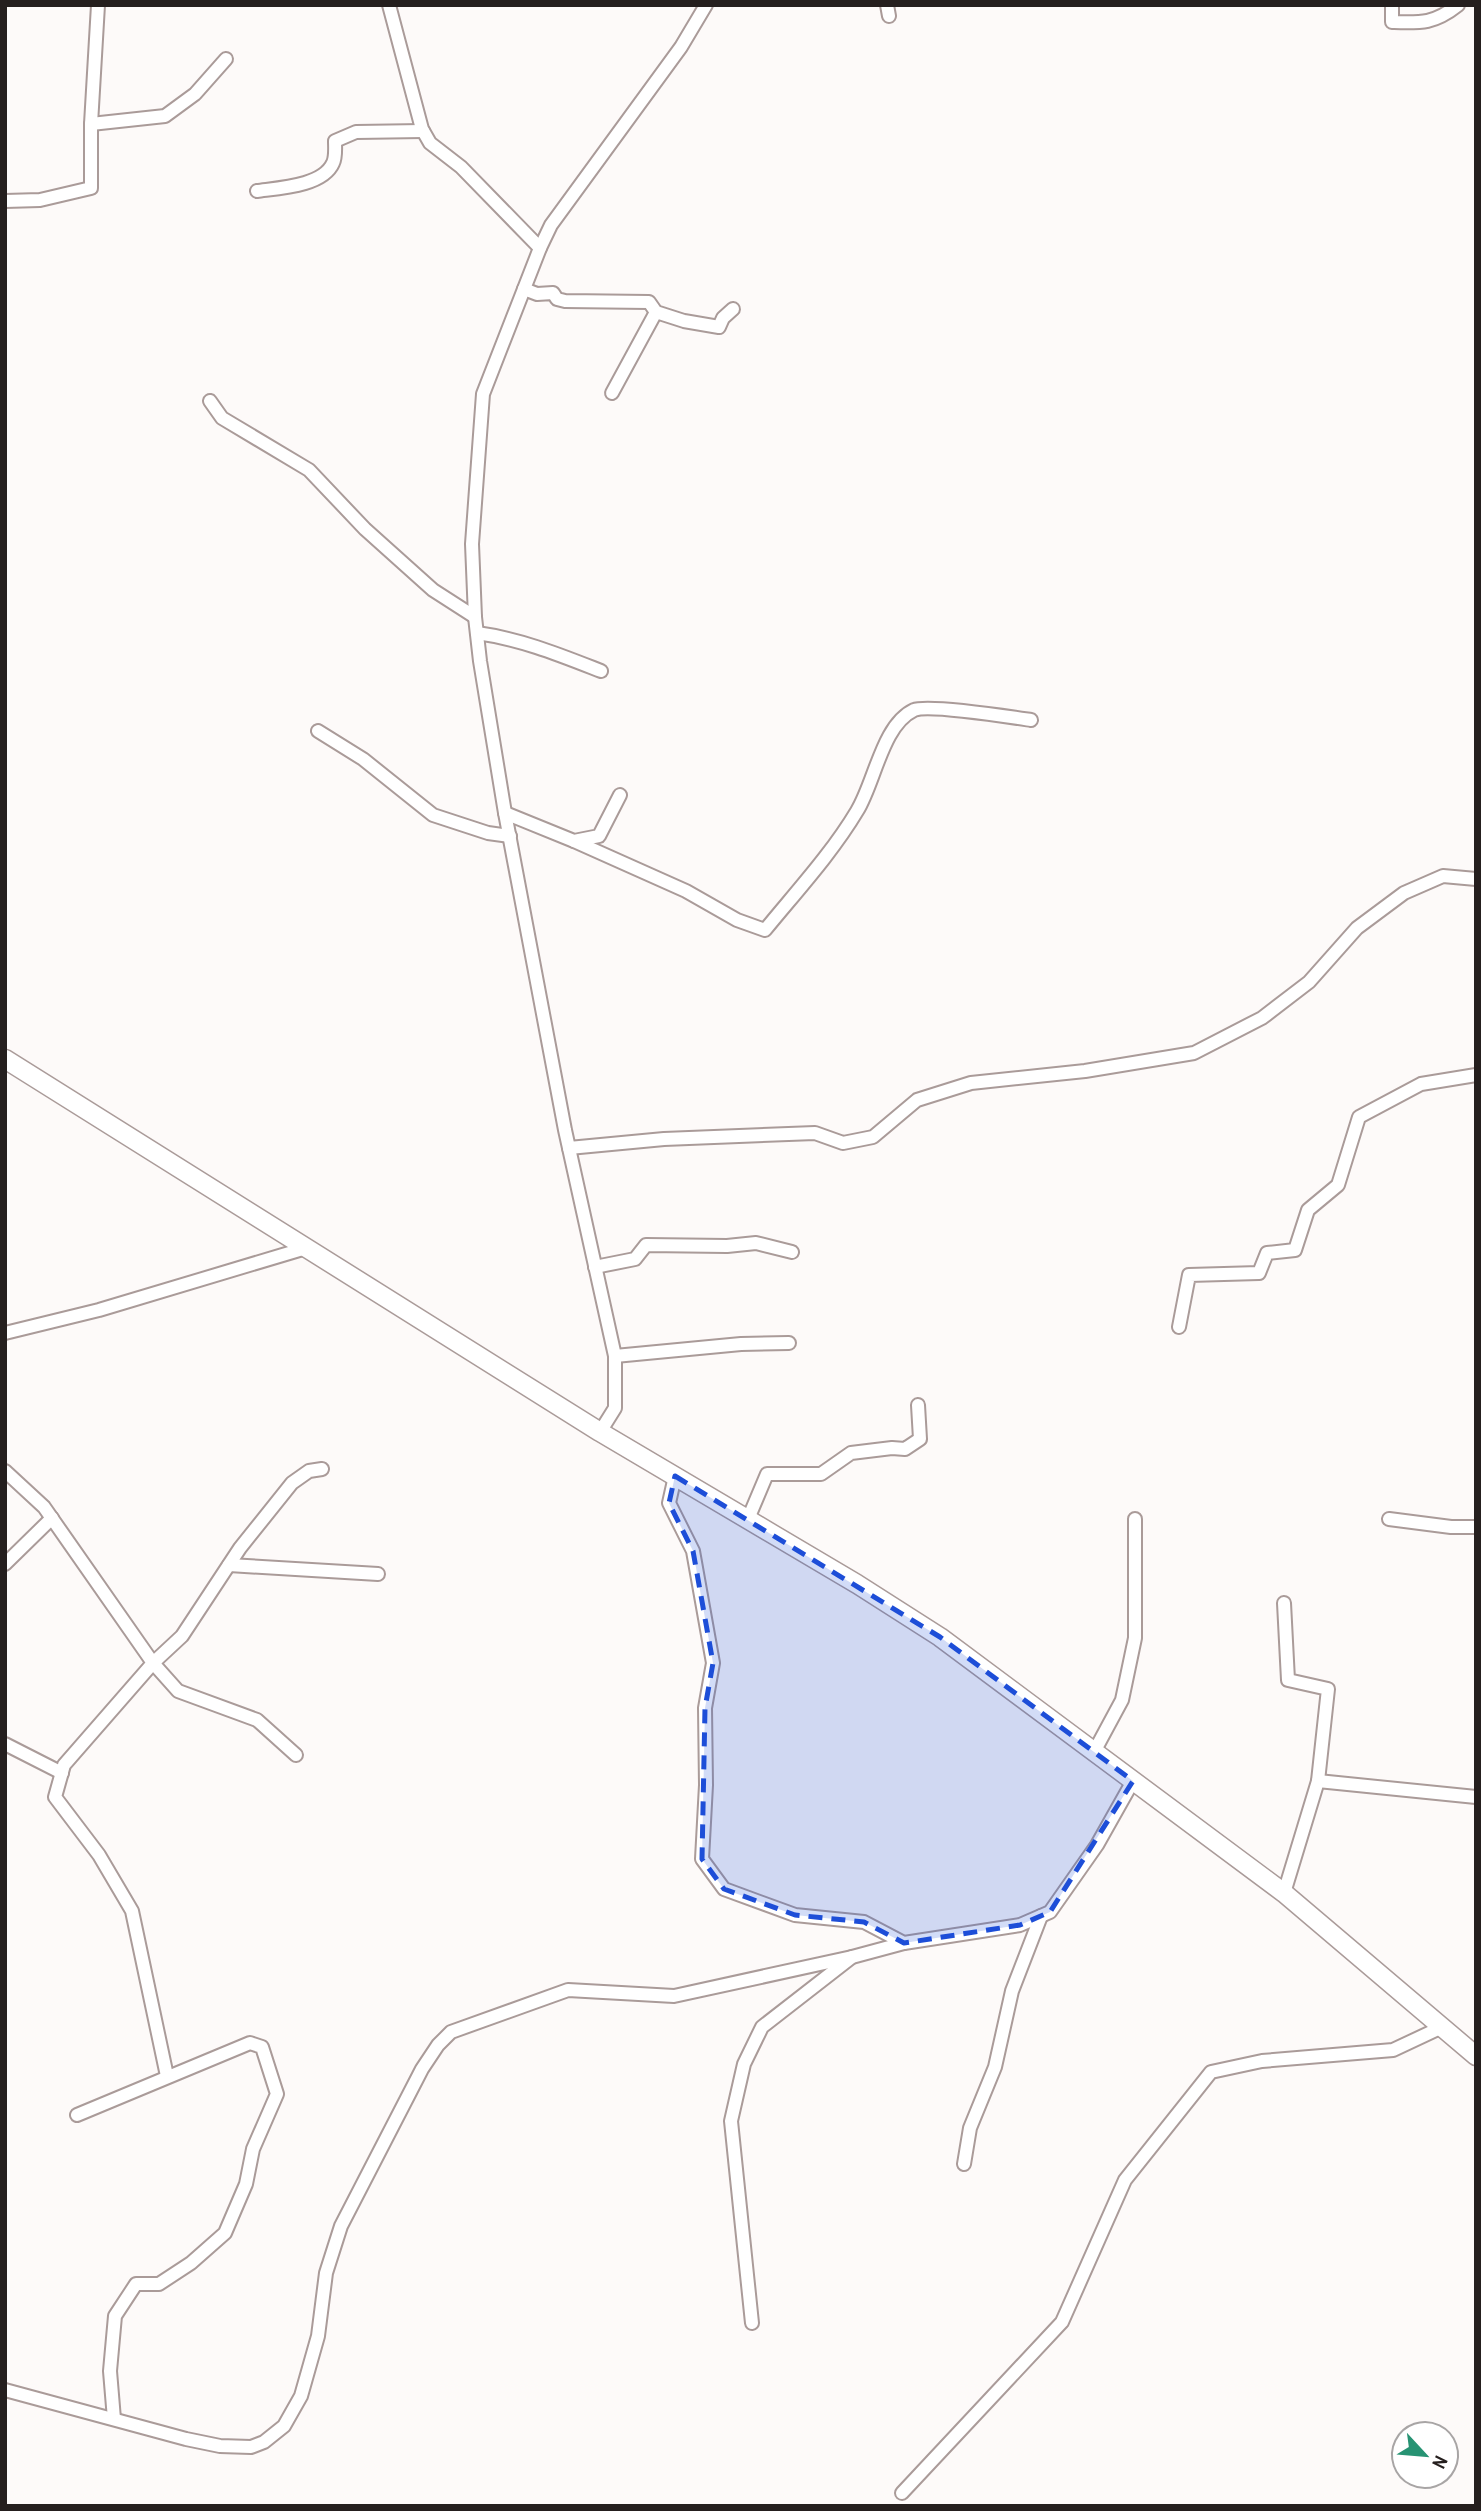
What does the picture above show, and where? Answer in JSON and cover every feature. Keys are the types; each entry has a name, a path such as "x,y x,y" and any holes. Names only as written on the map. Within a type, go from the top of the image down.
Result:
{"main road":[{"path":"5,1059 600,1432 857,1584 940,1637 1284,1893 1476,2056"}],"street":[{"path":"5,201 40,200 91,188 91,124 98,5"},
{"path":"389,5 424,131 430,143 461,166 540,248"},
{"path":"600,1432 615,1408 615,1356 569,1148 505,813 475,617 472,544 483,394 551,225 681,47 706,5"},
{"path":"1392,5 1392,22 1422,23 1441,18 1458,5"},
{"path":"91,124 165,116 195,93 226,59"},
{"path":"257,191 293,186 324,176 334,162 335,141 356,132 424,131"},
{"path":"524,289 537,294 554,293 557,299 565,301 649,302 656,312 684,321 719,327 723,318 733,309"},
{"path":"612,393 656,312"},
{"path":"210,401 222,418 309,470 365,529 433,590 475,617"},
{"path":"477,633 502,636 540,646 601,671"},
{"path":"505,813 686,891 737,920 765,930 858,810 878,761 900,719 917,708 1031,720"},
{"path":"318,731 363,759 433,815 488,833 510,835"},
{"path":"574,841 599,836 620,795"},
{"path":"569,1148 664,1139 815,1133 843,1143 873,1137 916,1100 971,1083 1085,1071 1194,1053 1262,1018 1309,982 1357,928 1404,892 1443,876 1476,878"},
{"path":"1179,1327 1189,1275 1259,1273 1267,1253 1295,1250 1308,1210 1338,1185 1359,1117 1420,1084 1476,1075"},
{"path":"595,1267 635,1259 646,1245 727,1246 756,1243 792,1252"},
{"path":"5,1333 99,1310 306,1248"},
{"path":"615,1356 789,1343"},
{"path":"748,1519 767,1474 821,1474 851,1453 905,1449 920,1439 918,1405"},
{"path":"167,2076 132,1911 99,1855 55,1797 64,1765 153,1663 182,1636 253,1531 292,1483 309,1471 322,1469"},
{"path":"5,1471 44,1507 153,1663 178,1691 257,1720 296,1755"},
{"path":"676,1476 669,1503 693,1551 713,1663 705,1708 706,1785 702,1859 724,1889 795,1916 864,1922 904,1943"},
{"path":"5,1564 52,1518"},
{"path":"1389,1519 1451,1527 1476,1527"},
{"path":"1094,1752 1122,1700 1135,1638 1135,1520"},
{"path":"229,1565 378,1574"},
{"path":"1284,1603 1288,1680 1328,1689 1318,1781 1284,1893"},
{"path":"5,1744 62,1773"},
{"path":"5,2390 220,2446 251,2447 264,2442 284,2426 301,2396 318,2336 326,2273 341,2227 422,2069 438,2045 452,2032 568,1990 674,1996 904,1943 1020,1925 1050,1912 1097,1845 1133,1781"},
{"path":"1318,1781 1476,1797"},
{"path":"964,2164 970,2128 995,2067 1012,1991 1041,1916"},
{"path":"752,2323 731,2121 744,2064 762,2027 852,1957"},
{"path":"902,2493 1062,2322 1125,2180 1211,2072 1262,2061 1393,2050 1442,2027"},
{"path":"76,2115 250,2043 262,2047 277,2094 253,2149 246,2184 225,2233 191,2263 159,2284 136,2284 115,2316 110,2371 114,2419"}],"highlighted area":[{"path":"675,1476 940,1637 1133,1781 1050,1912 1020,1925 904,1943 864,1922 795,1915 724,1889 702,1859 705,1708 713,1663 693,1551 669,1503"}]}
